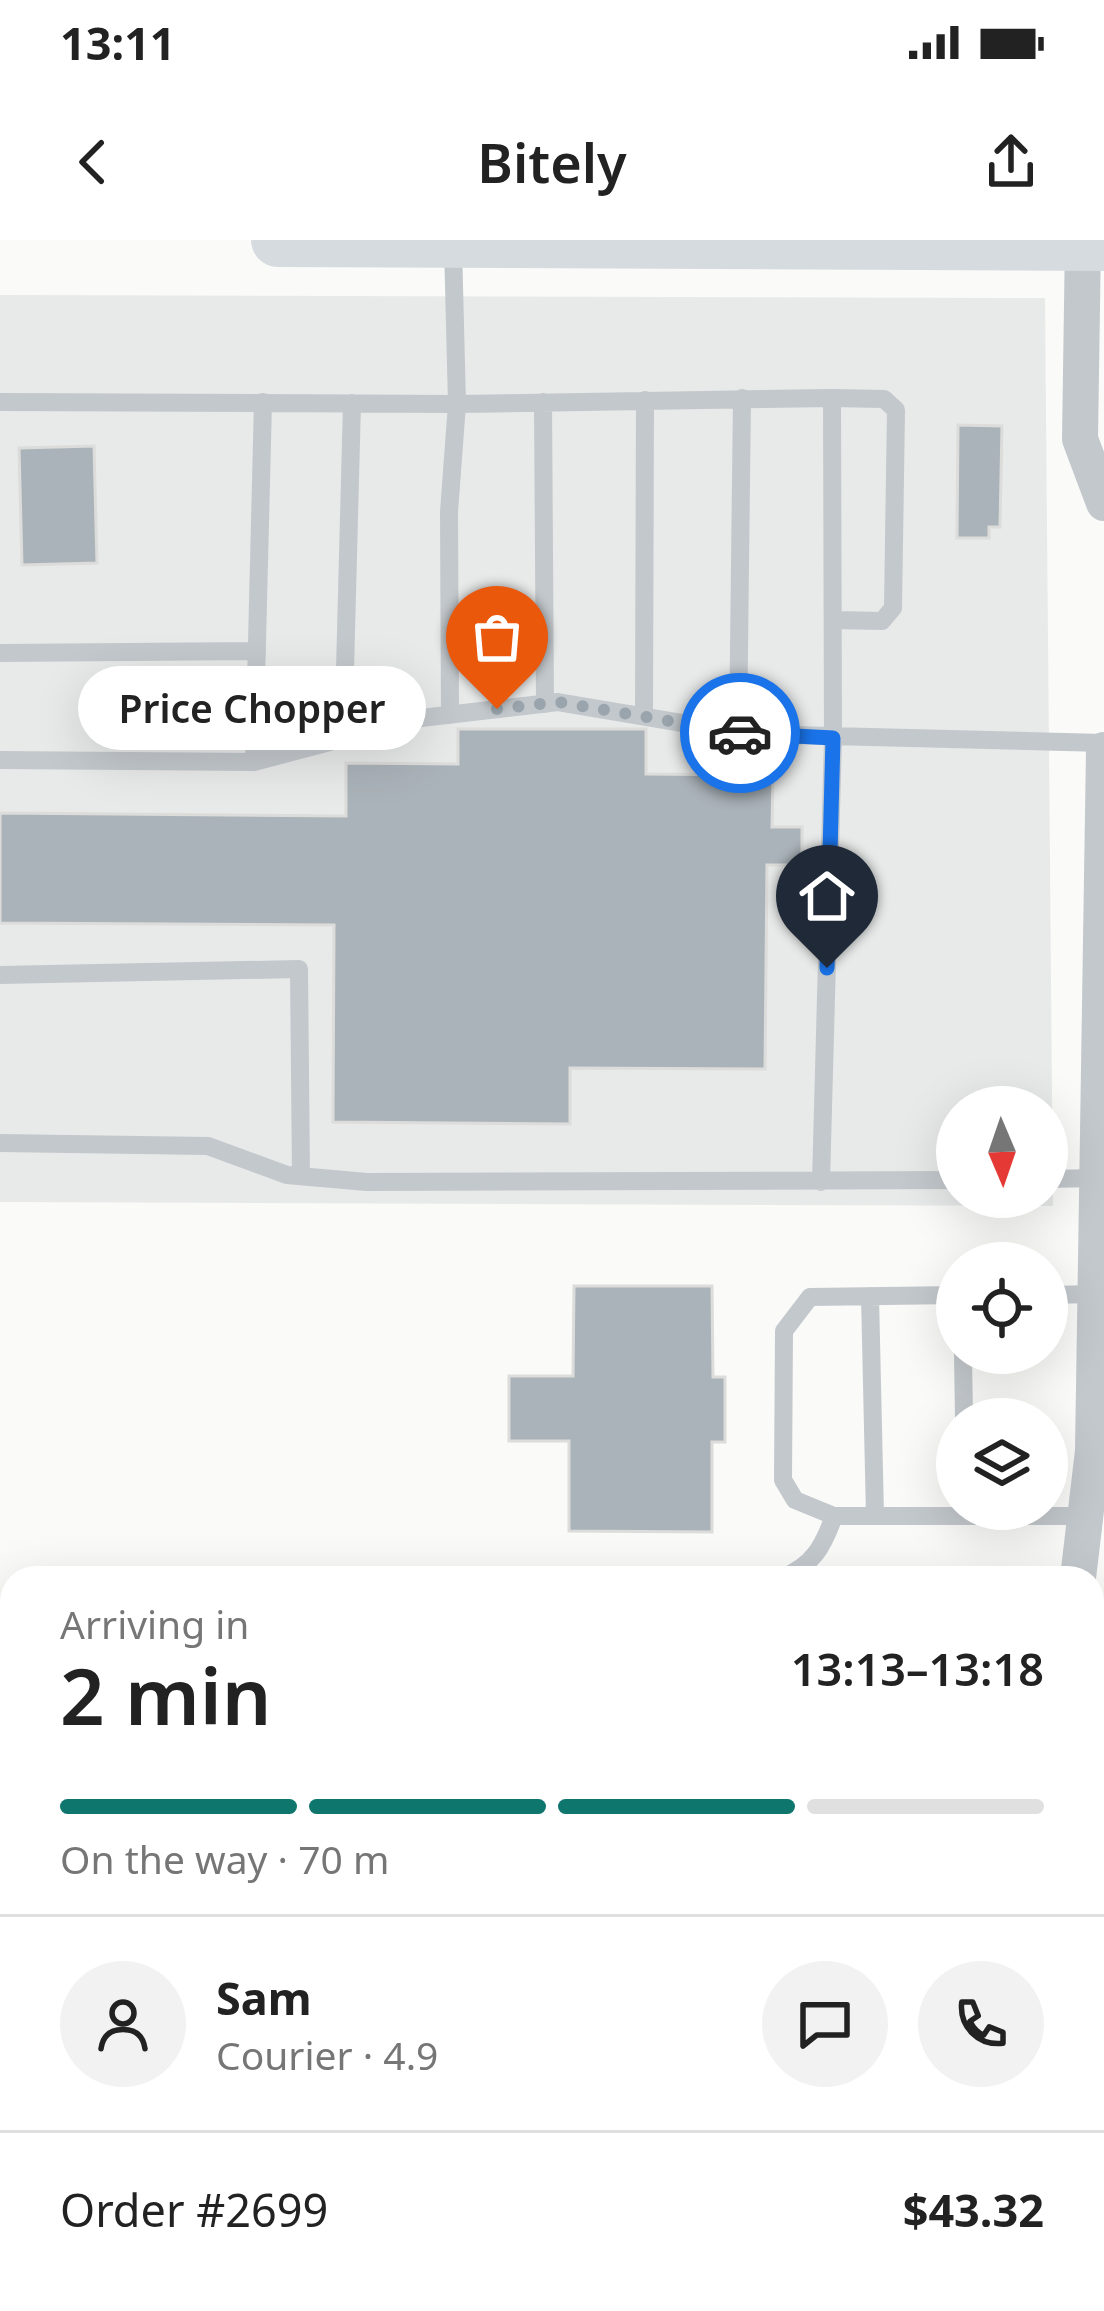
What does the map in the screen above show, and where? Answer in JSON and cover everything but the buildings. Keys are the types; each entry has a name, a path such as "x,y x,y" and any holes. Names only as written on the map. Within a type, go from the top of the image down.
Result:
{"main road":[{"path":"278,240 1090,243"}],"street":[{"path":"1090,243 1080,439 1104,503"},
{"path":"1081,1566 1096,1516 1104,747"}],"lane":[{"path":"450,715 449,512 457,404 453,241"},
{"path":"738,733 742,398"},
{"path":"821,1182 833,738 832,398"},
{"path":"0,402 884,399 896,410 893,608 882,621 833,620"},
{"path":"644,715 645,400"},
{"path":"254,762 262,402"},
{"path":"543,402 544,704"},
{"path":"349,738 345,670 352,403"},
{"path":"0,652 257,651"},
{"path":"0,760 254,762 450,715 544,704 644,715 738,733 1104,747"},
{"path":"0,975 299,969 301,1176"},
{"path":"0,1143 208,1147 301,1176 367,1182 936,1180"},
{"path":"1068,1179 1098,1178"},
{"path":"1068,1294 1096,1294"},
{"path":"936,1295 811,1297 784,1331 783,1480 795,1500 833,1516 936,1514"},
{"path":"869,1296 875,1516"},
{"path":"807,1566 823,1546 833,1516"}],"shaded area":[{"path":"0,295 1045,298 1052,1086 936,1086 936,1206 0,1202"}],"way so far":[{"path":"497,709 558,702 740,733"}],"place":[{"name":"Price Chopper","path":"497,709"}],"route":[{"path":"740,733 833,738 827,968"}]}
